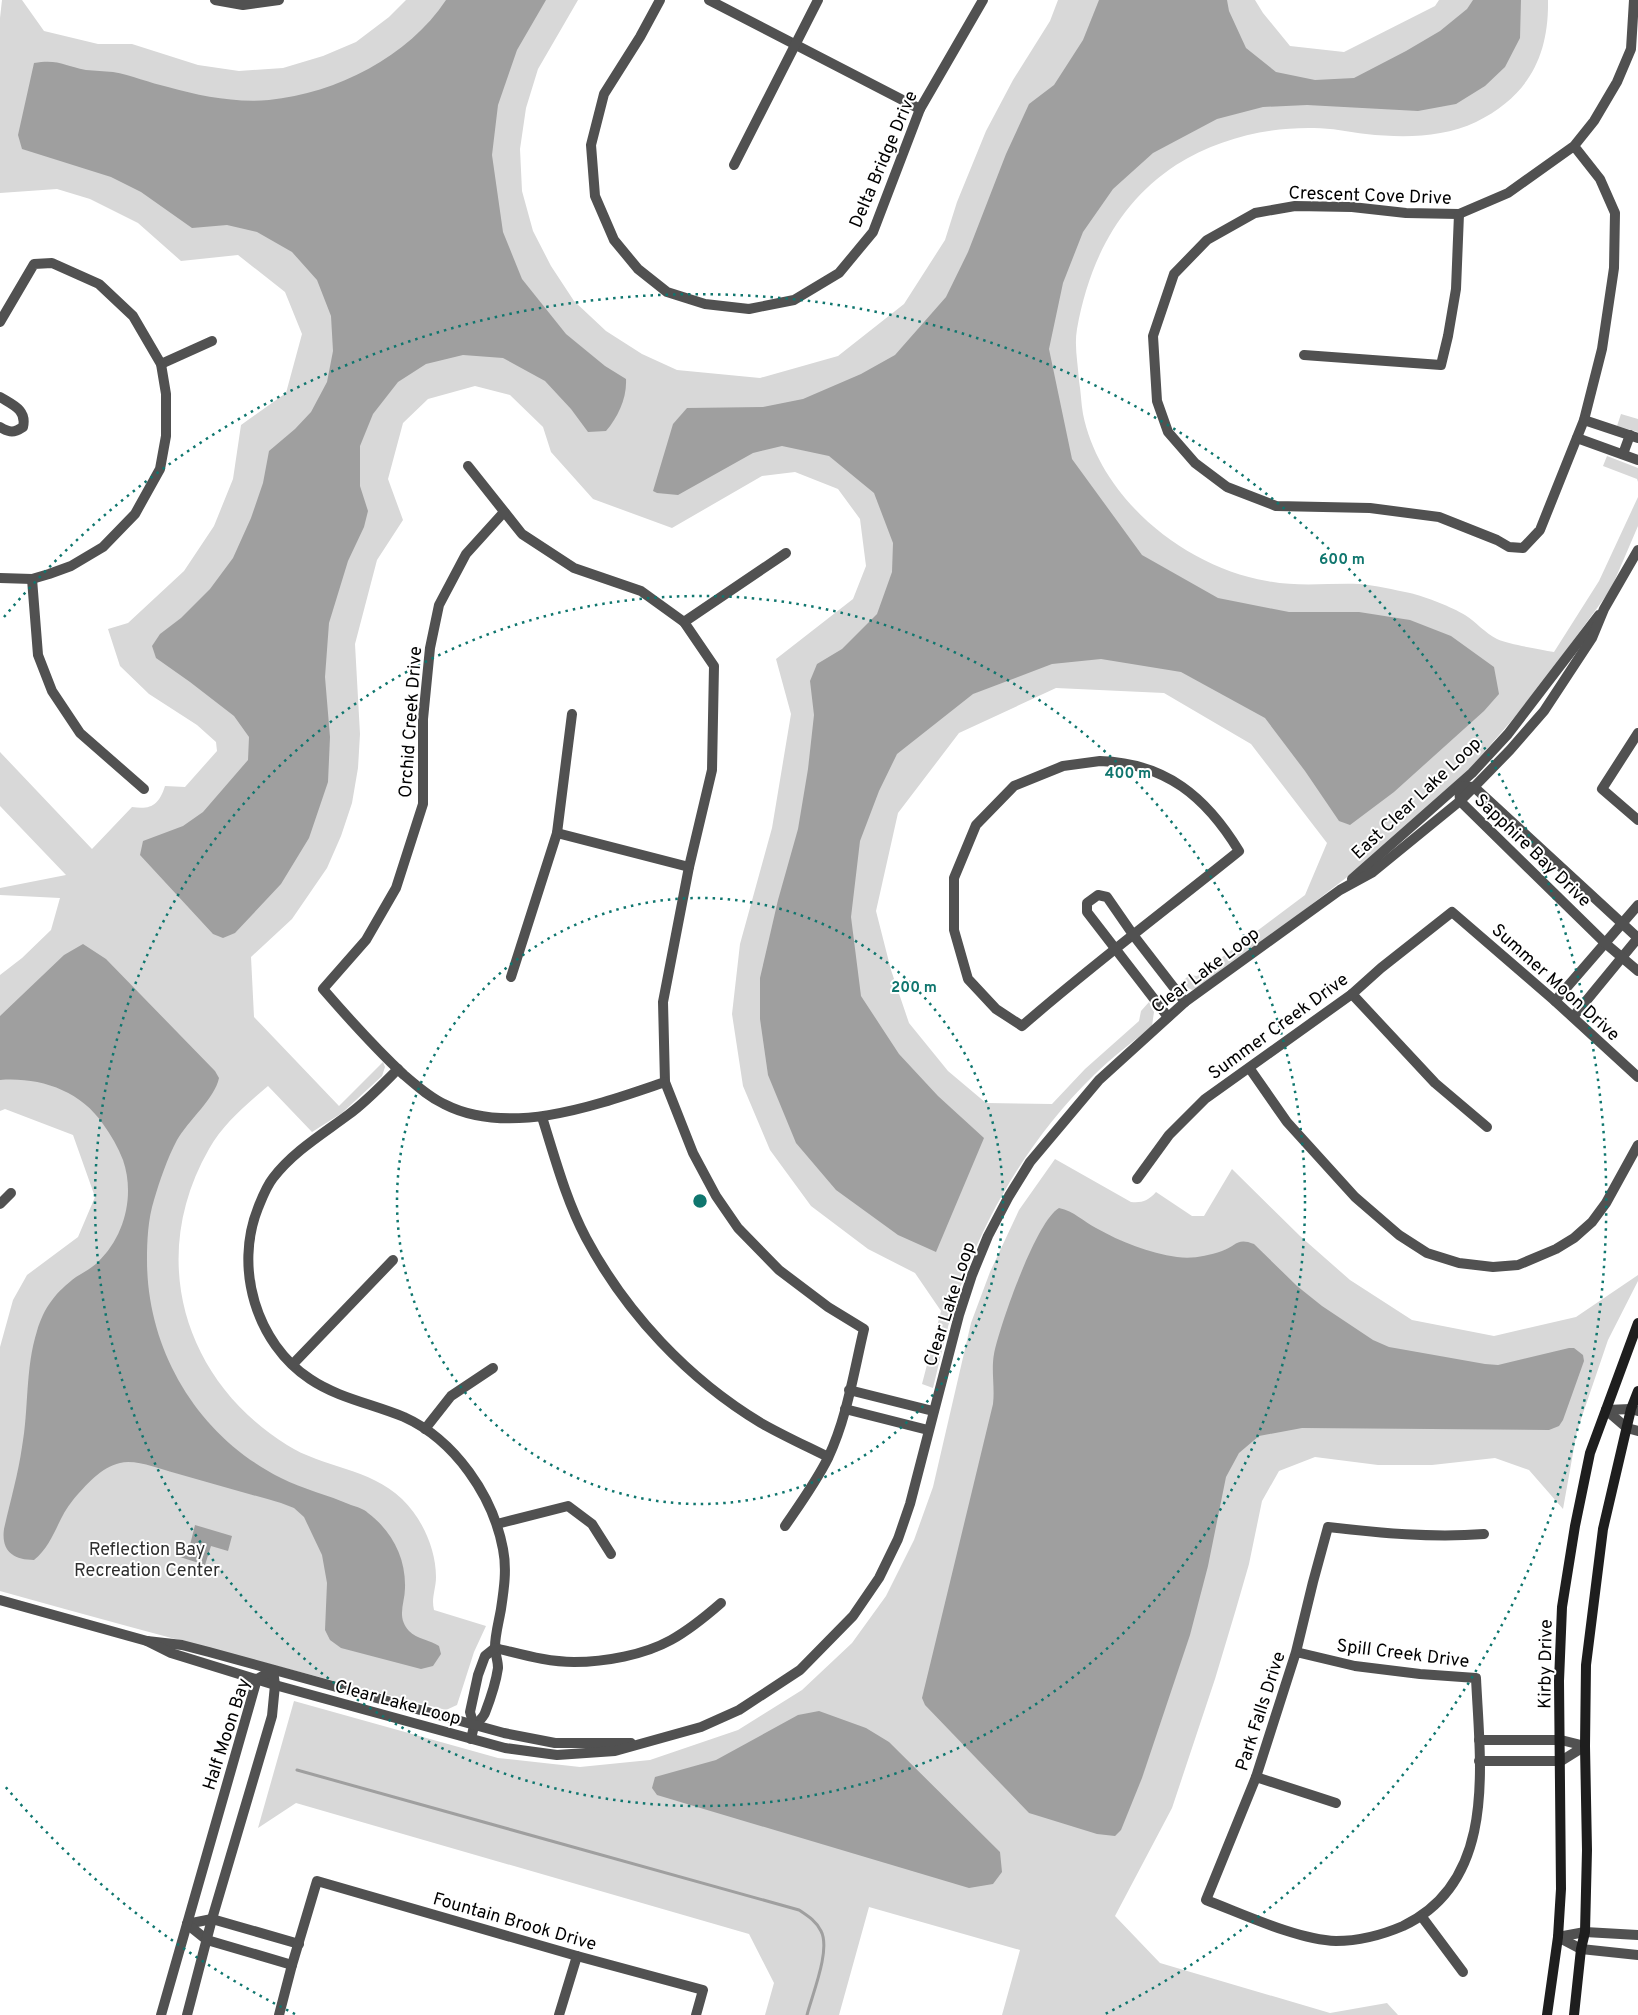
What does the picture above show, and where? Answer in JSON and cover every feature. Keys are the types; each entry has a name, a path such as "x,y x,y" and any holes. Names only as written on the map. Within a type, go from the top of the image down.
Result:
{"main road":[{"name":"Kirby Drive","path":"1547,2015 1558,1937 1561,1889 1559,1681 1562,1607 1575,1526 1590,1453 1638,1323"},
{"path":"1574,2015 1581,1949 1585,1932 1588,1850 1585,1746 1586,1665 1603,1528 1626,1428 1634,1410 1638,1391"}],"street":[{"path":"215,0 243,5 279,0"},
{"name":"Delta Bridge Drive","path":"660,0 640,38 604,94 591,145 595,196 614,240 638,269 667,292 705,304 749,309 794,300 839,274 873,232 920,109 983,0"},
{"path":"709,0 920,109"},
{"path":"734,165 818,0"},
{"name":"Crescent Cove Drive","path":"1577,438 1540,530 1523,548 1509,547 1439,516 1370,508 1276,506 1227,486 1195,463 1168,432 1157,401 1153,336 1174,274 1207,240 1255,213 1295,206 1352,207 1406,213 1458,214 1508,193 1574,146 1594,121 1618,82 1631,49 1634,0"},
{"path":"1574,146 1600,179 1616,213 1614,268 1602,349 1584,420 1577,438 1638,460"},
{"path":"1304,355 1440,365 1448,336 1456,289 1458,214"},
{"path":"0,322 34,264 52,263 99,284 133,316 161,364 166,394 166,436 160,468 135,514 103,547 71,566 32,579 0,578"},
{"path":"161,364 212,341"},
{"path":"0,397 21,411 25,419 23,427 15,433 8,432 0,427"},
{"path":"1584,420 1634,437 1623,454"},
{"path":"468,466 522,534 574,568 641,591 684,622 714,666 712,770 689,867 663,1002 665,1082 693,1153 716,1196 738,1228 779,1270 828,1307 864,1329 845,1409 828,1457 812,1486 785,1526"},
{"name":"Orchid Creek Drive","path":"398,1069 365,1038 323,989 366,940 396,888 423,804 424,719 430,648 439,605 466,554 504,512"},
{"name":"East Clear Lake Loop","path":"1460,801 1510,750 1544,711 1592,638 1604,609 1638,550"},
{"path":"684,622 786,554"},
{"path":"32,579 38,655 52,691 80,733 144,789"},
{"name":"East Clear Lake Loop","path":"1340,890 1459,786 1508,734 1550,681 1586,629 1604,609"},
{"path":"511,977 557,833 572,714"},
{"path":"1638,733 1602,789 1638,820"},
{"path":"1100,761 1122,762 1155,770 1201,801 1225,828 1239,851 1134,936 1073,982 1022,1026 996,1009 968,979 954,930 954,878 976,825 1014,786 1063,766 1100,761"},
{"name":"Sapphire Bay Drive","path":"1638,938 1474,787 1459,786 1460,801 1605,943 1638,971"},
{"name":"Clear Lake Loop","path":"147,1641 171,1653 257,1680 505,1748 557,1755 615,1751 647,1743 701,1727 739,1710 768,1693 800,1670 852,1616 879,1578 898,1539 910,1504 933,1410 972,1275 988,1236 1030,1162 1099,1080 1168,1017 1340,890 1373,872 1460,801"},
{"path":"557,833 689,867"},
{"path":"1168,1017 1087,912 1087,903 1098,895 1107,897 1134,936 1186,1002"},
{"path":"1555,1001 1638,905"},
{"name":"Summer Creek Drive","path":"1137,1179 1175,1129 1206,1099 1352,994 1381,968 1452,912"},
{"name":"Summer Moon Drive","path":"1452,912 1555,1001 1638,1077"},
{"path":"1573,1017 1638,938"},
{"path":"1352,994 1435,1083 1486,1128"},
{"path":"474,1726 484,1715 498,1669 495,1648 505,1583 504,1552 497,1524 478,1486 446,1445 425,1428 399,1415 332,1391 309,1378 281,1352 262,1325 248,1275 247,1255 249,1237 255,1216 263,1194 272,1179 290,1159 349,1114 398,1069 425,1093 444,1104 463,1112 504,1119 542,1117 665,1082"},
{"path":"1250,1069 1287,1122 1348,1190 1399,1235 1427,1253 1459,1263 1493,1267 1518,1265 1556,1249 1574,1238 1592,1222 1606,1203 1638,1145"},
{"path":"542,1117 565,1190 586,1237 610,1277 641,1321 693,1373 731,1403 762,1423 828,1457"},
{"path":"0,1204 11,1193"},
{"path":"293,1364 393,1260"},
{"path":"425,1428 451,1396 493,1368"},
{"path":"849,1390 933,1410"},
{"path":"845,1409 928,1430"},
{"path":"1606,1410 1634,1410"},
{"path":"1606,1410 1626,1428 1638,1431"},
{"path":"497,1524 568,1506 592,1524 611,1554"},
{"name":"Park Falls Drive","path":"1422,1917 1391,1931 1374,1936 1336,1941 1291,1932 1206,1900 1256,1777 1296,1652 1328,1527 1384,1534 1459,1536 1484,1534"},
{"name":"Clear Lake Loop","path":"0,1600 147,1641 182,1645 474,1726 555,1743 647,1743"},
{"path":"495,1648 535,1658 575,1662 611,1659 644,1651 670,1641 701,1621 721,1603"},
{"path":"471,1739 474,1726 470,1712 478,1675 485,1656 495,1648"},
{"name":"Spill Creek Drive","path":"1296,1652 1355,1666 1420,1674 1476,1678 1479,1740"},
{"name":"Half Moon Bay","path":"161,2015 257,1680 272,1670 275,1684 272,1716 212,1919 187,2015"},
{"path":"1463,1972 1422,1917 1458,1877 1473,1841 1478,1820 1479,1740 1561,1740 1585,1746"},
{"path":"1479,1761 1560,1761 1585,1746"},
{"path":"1256,1777 1336,1803"},
{"name":"Fountain Brook Drive","path":"299,1944 317,1881 577,1956 703,1990 696,2015"},
{"path":"187,1924 212,1919 299,1944 279,2015"},
{"path":"187,1924 207,1940 292,1965"},
{"path":"1558,1937 1585,1932 1638,1934"},
{"path":"1558,1937 1581,1949 1638,1955"},
{"path":"559,2015 577,1956"}],"green space":[{"name":"Reflection Bay Recreation Center","path":"2,0 22,0 44,31 98,44 132,44 198,65 239,71 283,68 323,56 356,42 389,17 406,0 578,0 538,69 526,108 520,149 522,191 533,231 551,266 574,301 606,331 642,354 677,370 760,378 838,356 904,304 945,240 957,202 986,131 1013,80 1050,21 1058,0 1255,0 1263,13 1290,46 1344,52 1435,6 1439,0 1548,0 1544,39 1532,73 1522,87 1494,112 1463,127 1422,136 1380,135 1327,129 1296,128 1242,136 1208,148 1176,165 1138,197 1122,216 1098,258 1082,304 1076,342 1082,410 1092,445 1107,474 1127,500 1150,524 1177,544 1206,561 1236,573 1278,583 1359,584 1410,593 1460,612 1497,639 1554,652 1599,581 1638,497 1638,526 1611,589 1532,697 1466,773 1351,874 1203,988 1192,990 1180,984 1189,975 1197,976 1305,895 1327,843 1251,744 1164,693 1056,688 959,733 898,813 876,911 891,970 909,1023 948,1071 986,1103 1052,1104 1085,1069 1139,1021 1141,1011 1149,1002 1154,1012 1152,1026 1101,1068 1071,1099 1029,1152 1011,1181 994,1210 966,1272 946,1335 933,1388 922,1384 941,1311 915,1273 868,1249 811,1206 770,1150 743,1086 732,1014 740,944 772,828 791,714 776,659 853,599 866,566 860,519 838,489 795,472 762,476 672,528 593,499 551,452 543,427 510,395 475,386 428,399 403,423 388,479 403,520 377,560 355,644 360,734 358,768 352,803 341,836 327,868 292,919 251,957 254,1017 339,1106 383,1062 385,1067 382,1076 342,1113 312,1132 268,1086 236,1115 221,1131 209,1149 190,1190 180,1232 179,1273 186,1313 200,1351 222,1387 251,1418 287,1445 301,1453 376,1481 402,1499 416,1515 431,1545 436,1577 433,1601 434,1610 486,1626 474,1652 457,1705 446,1710 0,1591 0,1347 13,1300 27,1275 78,1237 95,1197 73,1135 5,1109 0,1111 0,975 22,958 51,930 60,898 0,895 0,888 66,875 0,806 0,752 92,849 132,807 144,808 153,805 160,798 165,786 185,787 217,751 216,742 197,725 149,694 120,666 108,629 128,623 184,571 214,526 233,479 241,425 286,393 302,334 285,292 238,255 181,261 138,223 90,199 57,189 0,193 0,18"},
{"path":"1621,414 1638,419 1638,432 1617,426"},
{"path":"1607,456 1638,468 1638,482 1637,479 1603,466"},
{"path":"1055,1159 1131,1202 1145,1201 1156,1192 1192,1216 1204,1216 1232,1169 1300,1236 1350,1280 1412,1320 1494,1336 1576,1317 1638,1275 1638,1281 1608,1340 1577,1431 1563,1509 1529,1470 1495,1458 1432,1465 1378,1465 1315,1457 1279,1471 1262,1501 1249,1564 1236,1609 1172,1808 1115,1916 1160,1963 1330,2013 1387,2003 1398,2015 1002,2015 1020,1950 869,1907 839,2015 765,2015 774,1983 749,1934 296,1803 258,1828 294,1701 498,1758 580,1767 650,1760 738,1730 802,1690 852,1643 886,1596 914,1540 933,1487 971,1323 990,1272 1019,1210"}],"shaded area":[{"path":"446,0 546,0 517,50 498,105 492,155 503,232 522,279 566,334 605,366 626,379 625,393 618,413 606,431 588,432 571,409 545,381 503,358 463,355 426,364 398,382 373,414 360,446 360,486 368,511 364,527 348,561 329,623 325,677 330,737 328,782 309,838 281,884 235,933 223,938 213,934 140,855 143,841 183,826 203,812 248,760 249,737 234,716 156,658 152,646 160,634 181,618 210,589 233,558 251,518 263,483 269,451 295,429 311,412 327,382 333,351 331,316 317,280 292,252 257,232 227,225 192,228 141,192 111,177 22,149 18,135 34,63 56,62 86,70 113,72 205,96 256,101 269,100 295,96 320,89 369,69 412,39"},
{"path":"1099,0 1227,0 1229,11 1246,48 1276,72 1315,80 1354,78 1440,31 1467,9 1473,0 1521,0 1520,38 1505,67 1485,86 1456,104 1418,111 1307,105 1263,107 1217,119 1153,153 1113,189 1083,232 1063,283 1049,349 1072,459 1142,555 1218,598 1289,612 1359,612 1410,620 1451,636 1494,667 1499,694 1484,711 1394,792 1350,825 1339,821 1305,771 1265,718 1181,672 1101,659 1052,664 973,694 897,754 879,791 860,841 851,917 861,996 899,1054 938,1096 984,1138 936,1252 898,1235 836,1190 796,1143 768,1075 760,1019 760,978 778,900 798,829 808,769 814,715 810,681 817,664 842,649 877,614 892,572 893,543 874,493 829,456 782,446 753,453 678,495 653,491 673,424 687,408 763,407 803,399 861,374 895,355 946,297 968,252 1006,154 1029,104 1054,85 1083,40"},
{"path":"83,944 106,959 215,1071 219,1078 207,1101 177,1140 161,1177 150,1215 147,1253 149,1294 156,1327 168,1359 183,1388 225,1440 252,1461 281,1478 362,1509 384,1528 396,1546 403,1566 405,1588 402,1615 405,1626 412,1634 439,1646 441,1654 433,1666 421,1669 341,1648 330,1640 325,1630 327,1583 322,1555 304,1517 294,1508 281,1503 148,1465 126,1462 106,1468 78,1495 63,1515 46,1547 34,1560 14,1556 4,1543 4,1529 24,1433 33,1345 40,1322 47,1307 62,1288 96,1264 107,1252 121,1228 127,1201 128,1187 123,1160 112,1137 94,1112 71,1094 58,1088 29,1081 0,1080 0,1016 64,955"},
{"path":"1059,1208 1115,1238 1146,1250 1183,1258 1200,1257 1222,1251 1244,1241 1254,1244 1297,1286 1322,1306 1373,1340 1389,1347 1498,1365 1574,1348 1583,1355 1584,1361 1563,1420 1559,1426 1549,1430 1302,1428 1259,1436 1239,1453 1226,1477 1208,1566 1190,1635 1142,1778 1121,1830 1115,1836 1097,1834 1029,1813 925,1705 922,1698 993,1404 994,1354 1011,1298 1030,1252 1040,1232"},
{"path":"195,1525 232,1536 228,1551 211,1546 205,1565 180,1557 183,1548 190,1545"},
{"path":"819,1711 866,1728 889,1742 1000,1852 1002,1872 993,1884 969,1888 657,1795 652,1788 655,1777 716,1760 798,1715"}],"waterway":[{"path":"297,1770 799,1910 817,1924 821,1931 824,1949 807,2015"}]}
